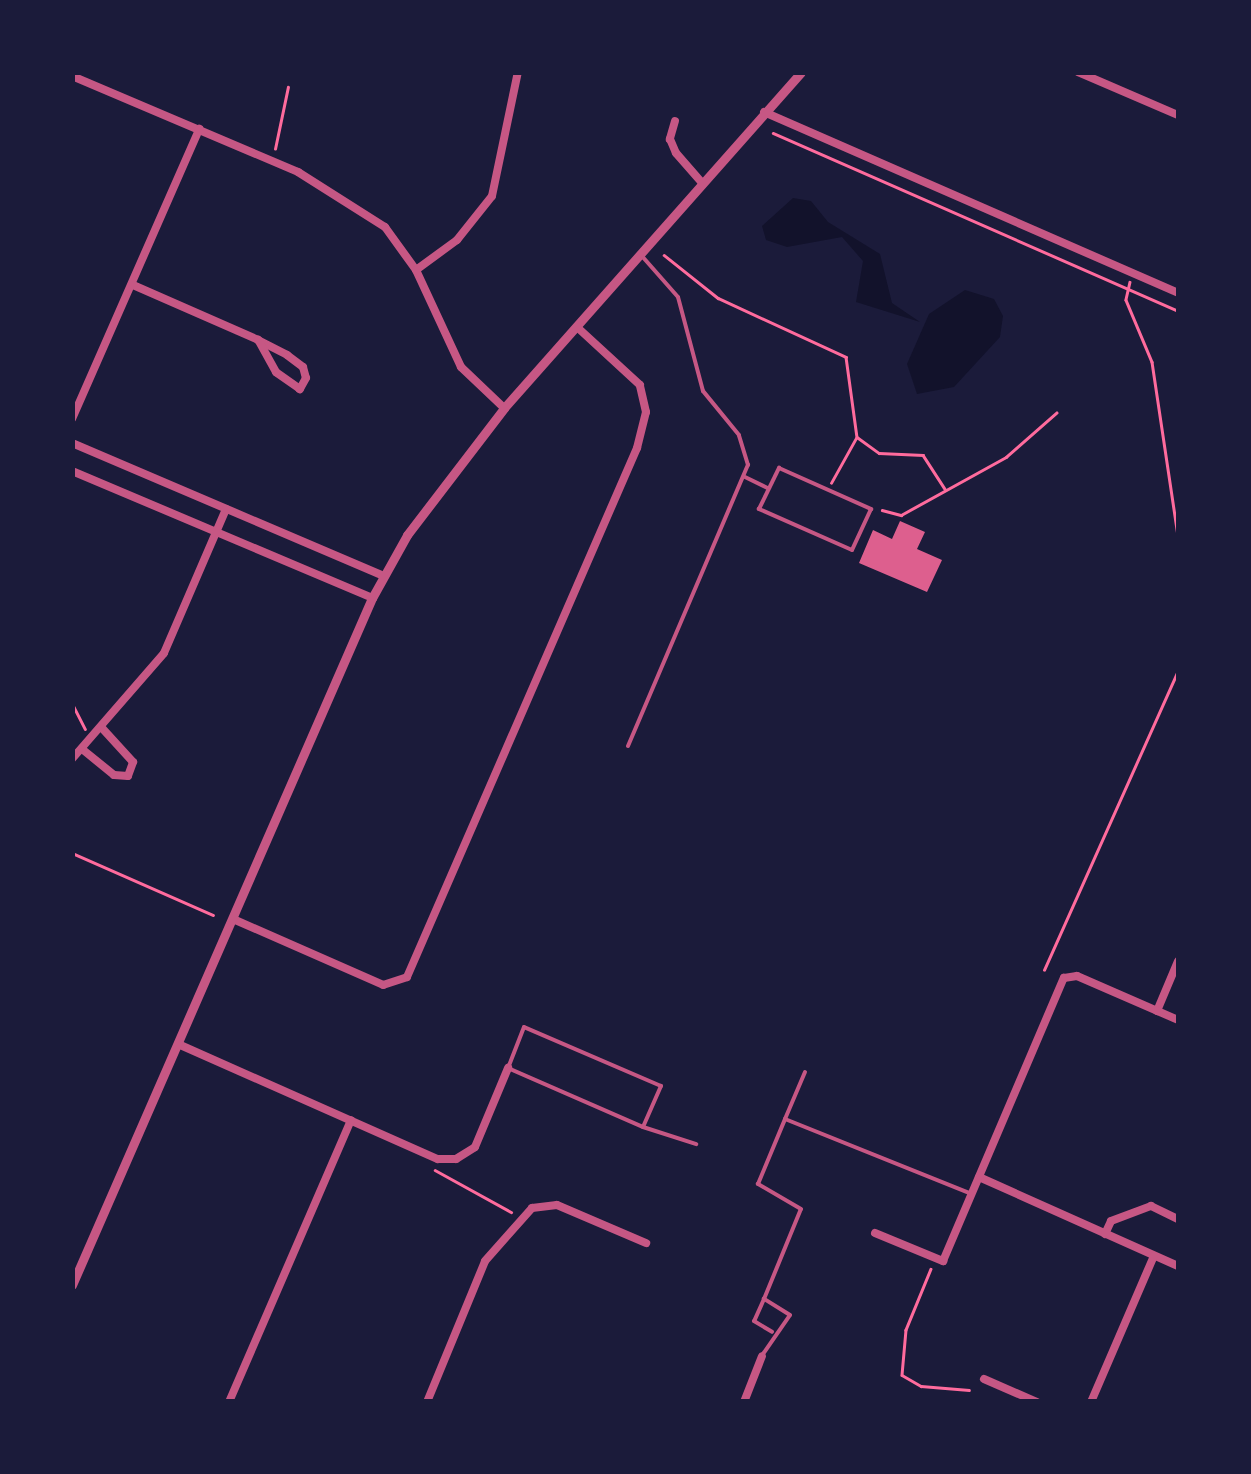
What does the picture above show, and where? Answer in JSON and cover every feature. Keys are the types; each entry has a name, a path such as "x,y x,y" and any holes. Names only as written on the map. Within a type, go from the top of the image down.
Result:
{"street":[{"path":"416,270 457,240 492,196 518,72"},
{"path":"72,1285 384,576 440,484 800,72"},
{"path":"1078,72 1178,114"},
{"path":"72,76 272,161 338,193 385,227 416,270 461,367 504,408"},
{"path":"764,112 1178,293"},
{"path":"675,121 670,138 676,152 703,184"},
{"path":"72,419 199,129"},
{"path":"133,285 258,340 303,367 306,378 300,389 276,372 258,340"},
{"path":"233,918 383,985 407,977 637,448 646,412 640,386 578,328"},
{"path":"72,442 384,576"},
{"path":"72,471 372,598"},
{"path":"72,759 164,654 226,509"},
{"path":"82,749 114,775 128,776 133,762 101,726"},
{"path":"1158,1011 1178,962"},
{"path":"876,1233 942,1261 1064,978 1077,976 1178,1020"},
{"path":"178,1044 438,1158 456,1159 475,1147 508,1068"},
{"path":"228,1402 351,1120"},
{"path":"978,1177 1178,1266"},
{"path":"427,1402 485,1261 520,1220 544,1203 557,1204 646,1242"},
{"path":"1105,1234 1111,1222 1151,1206 1178,1219"},
{"path":"1091,1402 1154,1256"},
{"path":"744,1402 762,1356"},
{"path":"984,1379 1037,1402"}],"lane":[{"path":"628,746 745,477 747,449 703,390 684,310 640,255"},
{"path":"778,468 871,508 852,550 760,509 778,468"},
{"path":"745,477 768,488"},
{"path":"643,1127 661,1086 524,1026 508,1068 643,1127 696,1144"},
{"path":"764,1300 790,1315 783,1332 772,1332 754,1321 801,1210 758,1184 805,1072"},
{"path":"785,1119 972,1194"},
{"path":"762,1356 772,1332"}],"path":[{"path":"272,161 288,87"},
{"path":"773,133 1178,311"},
{"path":"664,255 718,298 846,358 857,437 831,483"},
{"path":"1134,274 1127,288 1152,362 1178,537"},
{"path":"871,508 901,515 1025,446 1056,414"},
{"path":"857,437 879,453 923,455 945,489"},
{"path":"1044,970 1178,670"},
{"path":"72,703 90,739"},
{"path":"72,853 213,915"},
{"path":"426,1167 520,1220"},
{"path":"932,1267 906,1330 902,1375 921,1386 969,1390"}],"shaded area":[{"path":"793,198 811,201 828,222 880,254 892,303 920,322 856,302 863,261 842,237 787,247 766,240 762,226"},
{"path":"965,290 994,299 1003,316 1000,337 954,387 917,394 907,364 929,314"}],"building":[{"path":"900,521 925,532 917,549 942,560 927,592 859,563 873,530 892,539"}]}
